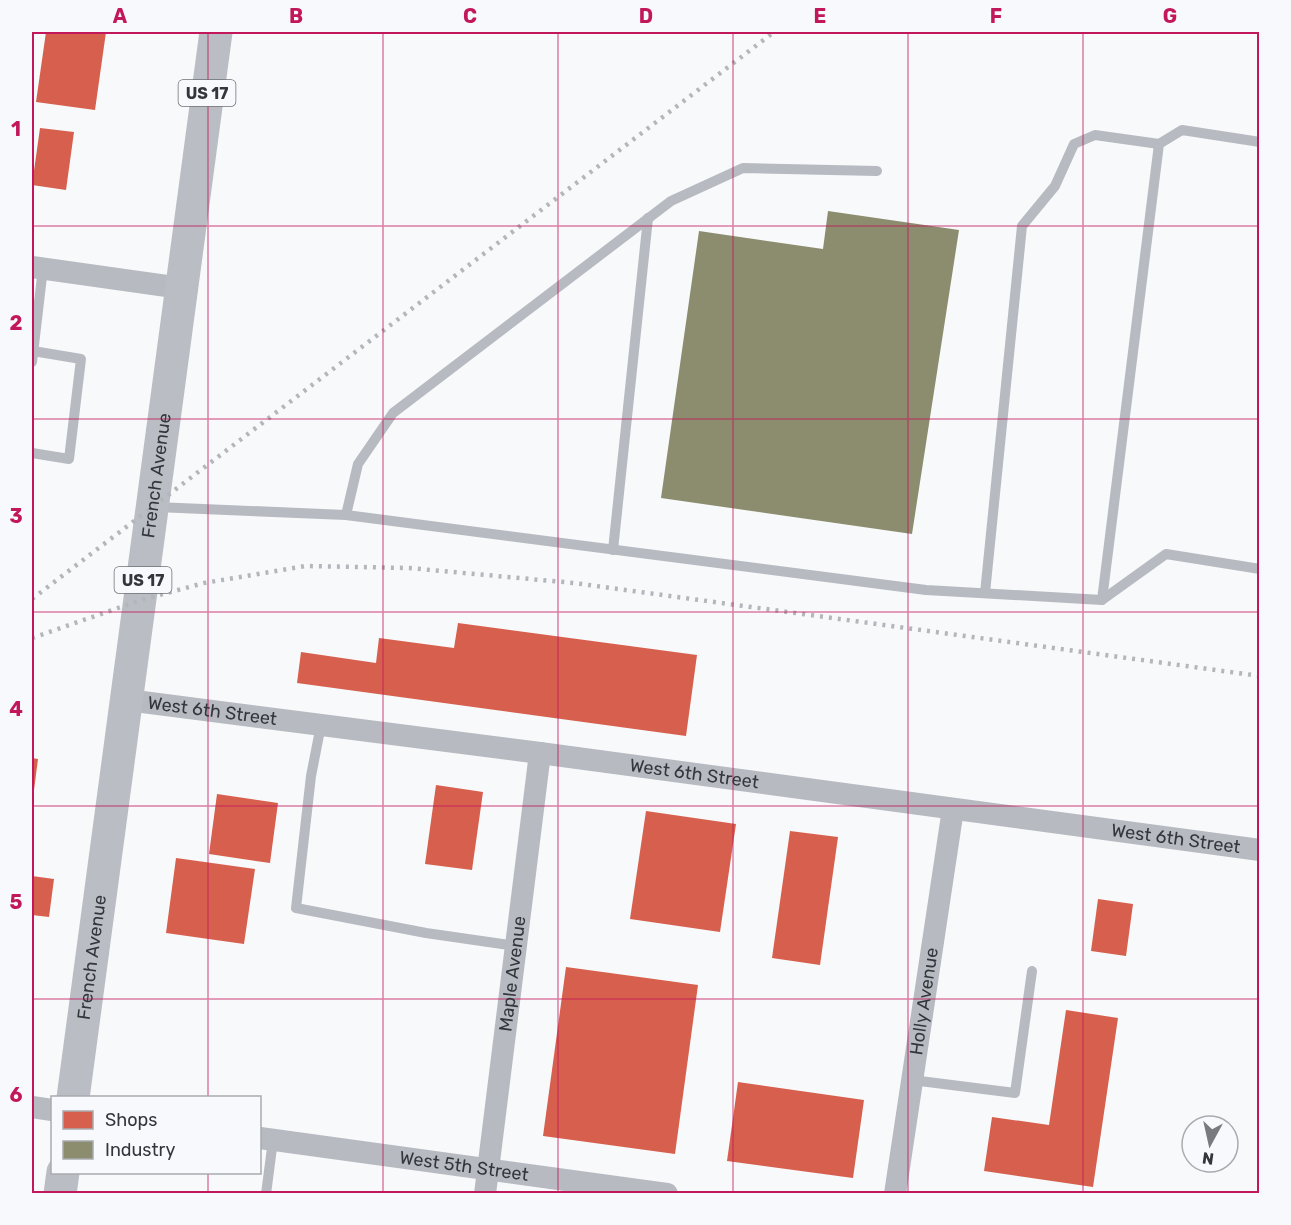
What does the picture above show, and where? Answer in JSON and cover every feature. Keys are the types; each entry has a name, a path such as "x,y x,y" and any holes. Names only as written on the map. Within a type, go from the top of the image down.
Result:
{"main road":[{"name":"French Avenue","path":"73,1096 216,32"},
{"path":"60,1194 63,1174"}],"street":[{"path":"37,267 181,288"},
{"name":"West 6th Street","path":"127,700 1260,850"},
{"name":"Maple Avenue","path":"485,1194 540,753"},
{"name":"Holly Avenue","path":"896,1194 953,809"},
{"path":"32,1107 51,1110"},
{"name":"West 5th Street","path":"266,1139 667,1194"}],"lane":[{"path":"985,593 1022,226 1055,186 1074,144 1095,135 1159,144 1182,130 1260,142"},
{"path":"1102,600 1159,144"},
{"path":"346,515 358,464 393,413 671,201 743,168 877,171"},
{"path":"613,550 648,218"},
{"path":"32,453 69,459 81,359 32,357 37,267"},
{"path":"153,507 346,515 926,590 1102,600 1166,554 1260,569"},
{"path":"321,725 311,776 296,908 426,933 516,946"},
{"path":"912,1080 1015,1094 1032,971"},
{"path":"266,1139 266,1194"}],"building: Shops":[{"path":"46,32 106,32 95,110 36,102"},
{"path":"40,128 74,132 66,190 32,185"},
{"path":"458,623 697,655 686,736 297,683 301,652 376,663 379,638 454,648"},
{"path":"32,758 38,759 33,798 32,798"},
{"path":"436,785 483,792 472,870 425,864"},
{"path":"217,794 278,803 270,863 209,854"},
{"path":"646,811 736,824 720,932 630,919"},
{"path":"790,831 838,837 820,965 772,958"},
{"path":"176,858 255,869 244,944 166,933"},
{"path":"32,876 54,879 49,917 32,915"},
{"path":"1098,899 1133,904 1126,956 1091,951"},
{"path":"566,967 698,985 675,1154 543,1136"},
{"path":"1066,1010 1118,1018 1093,1187 984,1171 992,1117 1049,1125"},
{"path":"738,1082 864,1100 853,1178 727,1161"}],"building: Industry":[{"path":"828,211 959,230 912,534 661,498 699,231 823,249"}],"railway":[{"path":"32,599 774,32"},
{"path":"32,638 141,600 204,583 306,566 409,568 574,583 1260,676"}]}
